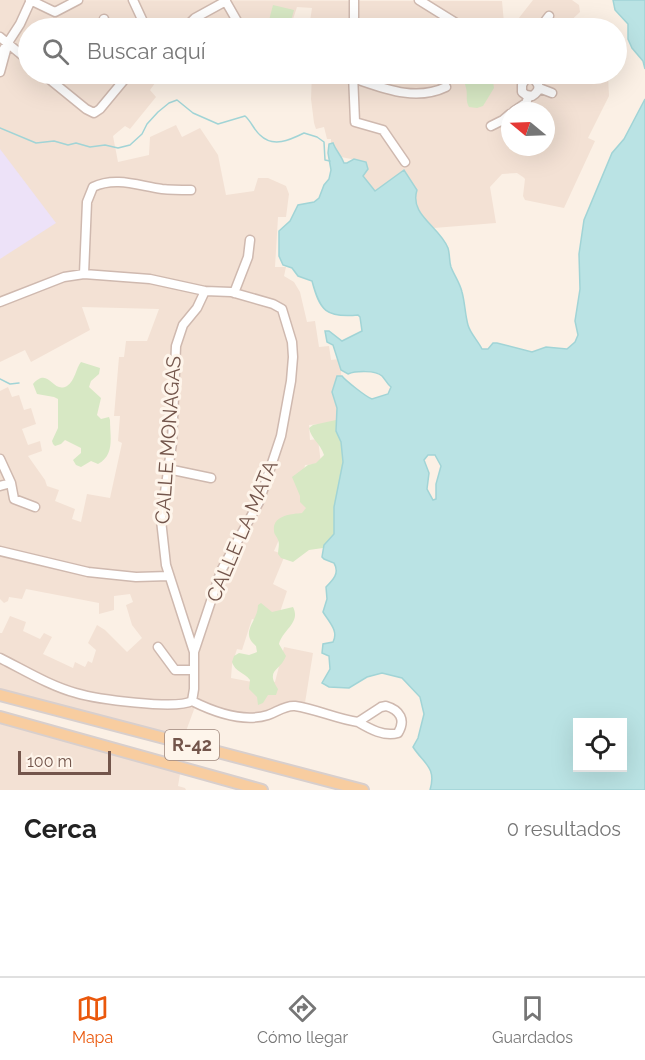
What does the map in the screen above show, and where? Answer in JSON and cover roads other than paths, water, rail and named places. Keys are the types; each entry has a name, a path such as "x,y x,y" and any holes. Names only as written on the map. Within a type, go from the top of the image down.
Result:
{"main road":[{"name":"R-42","path":"0,695 363,790"},
{"name":"R-42","path":"0,717 262,790"}],"street":[{"path":"21,18 31,0 55,12 78,0"},
{"path":"133,0 141,18"},
{"path":"195,18 226,0 236,18"},
{"path":"354,0 354,18"},
{"path":"419,0 448,18"},
{"path":"0,55 18,24"},
{"path":"0,37 18,52"},
{"path":"0,72 8,43"},
{"path":"55,84 94,113 98,112 121,84"},
{"path":"353,84 354,119 359,124 383,130 405,162"},
{"path":"372,84 402,92 429,93 446,87"},
{"path":"523,84 522,92 529,96 535,94 539,85 552,93"},
{"path":"526,102 529,96"},
{"path":"491,126 501,121"},
{"path":"84,274 87,202 93,188 105,183 122,182 139,183 164,190 191,190"},
{"path":"0,302 58,279 84,274 162,281 205,291 234,293 248,257 250,240"},
{"name":"CALLE MONAGAS","path":"192,701 194,652 169,576 160,526 173,432 177,341 183,325 197,308 205,291"},
{"name":"CALLE LA MATA","path":"194,652 221,571 259,502 281,436 291,381 292,342 282,309 234,293"},
{"path":"0,459 11,483 14,499 35,507"},
{"path":"168,469 211,478"},
{"path":"0,486 11,483"},
{"path":"0,551 88,572 143,578 169,576"},
{"path":"158,647 175,670 195,670"},
{"path":"0,658 76,693 159,704 192,701 213,710 237,716 263,716 292,706 358,722 379,732 393,734 400,730 402,723 396,710 386,706 358,722"}],"water":[{"path":"613,0 645,0 645,69 643,61 628,39 627,18 622,18 615,10"},
{"path":"645,99 645,790 430,790 432,776 428,766 413,747 418,738 424,714 420,697 402,678 382,673 367,677 349,688 329,687 322,683 330,669 329,656 322,653 323,644 333,642 335,638 332,627 323,612 327,599 326,587 336,573 336,567 334,563 322,557 324,545 334,534 334,507 343,462 341,442 336,431 337,408 332,392 337,376 342,376 372,399 388,394 391,387 379,374 355,372 348,374 341,370 333,345 327,342 325,331 329,331 342,341 362,331 360,317 358,315 338,315 326,310 318,299 312,281 298,276 292,268 283,265 279,256 279,231 290,221 298,205 314,202 319,198 331,170 329,144 333,143 344,163 354,159 366,162 368,169 363,176 375,191 404,170 417,190 417,207 448,248 451,267 462,292 470,331 482,349 488,349 493,343 497,343 532,352 546,347 567,349 575,342 578,335 575,321 580,289 579,254 584,220 612,153 624,139","holes":["428,455 435,455 441,466 436,484 436,499 433,500 427,489 429,473 424,460"]}],"waterway":[{"path":"0,128 36,143 54,141 68,145 76,143 90,147 105,145 118,148 130,145 142,134 147,124 158,112 177,100 193,113 218,124 245,116 258,133 270,141 282,142 304,133 317,137 324,142 325,160 330,161"},
{"path":"0,379 10,384 19,383"}]}
